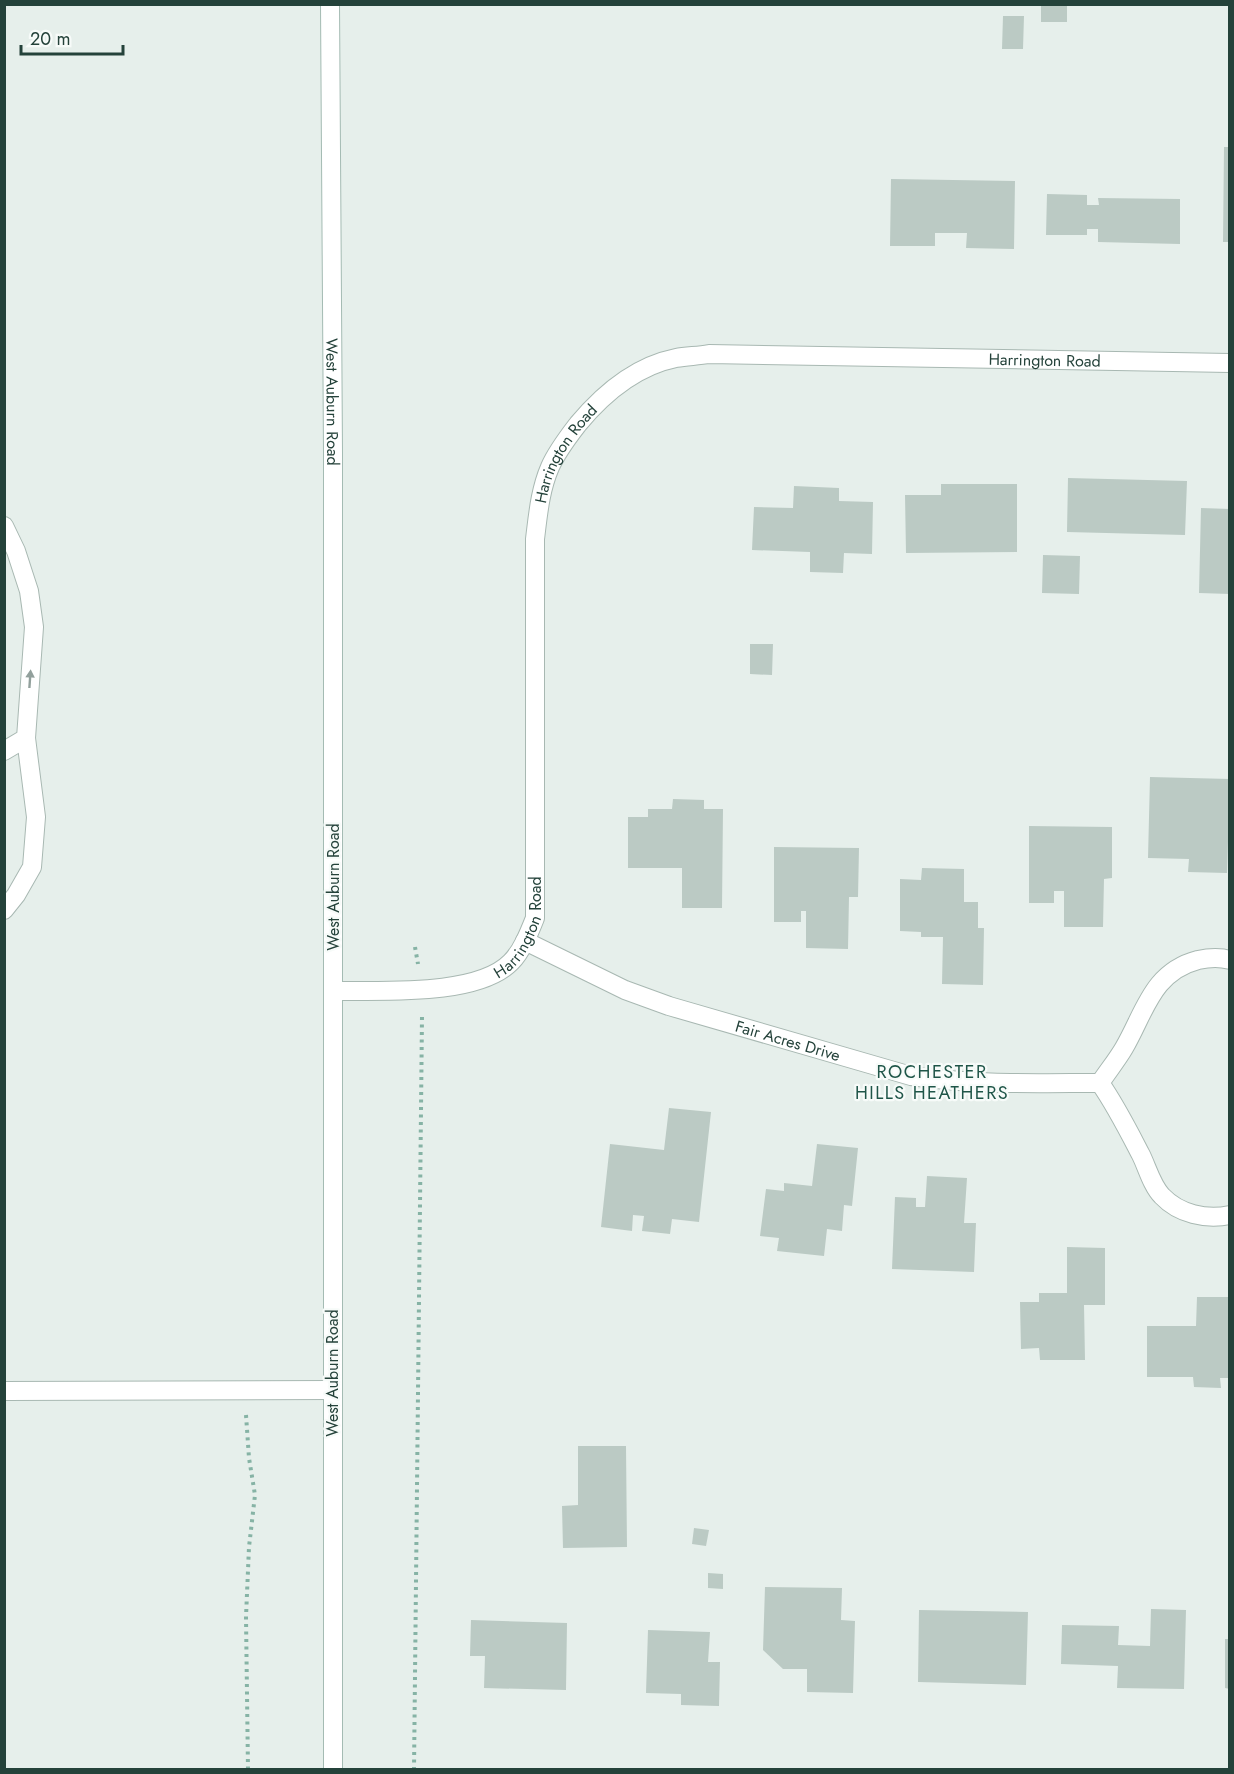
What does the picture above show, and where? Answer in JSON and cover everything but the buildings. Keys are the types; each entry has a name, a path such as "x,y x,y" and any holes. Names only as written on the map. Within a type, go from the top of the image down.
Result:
{"street":[{"name":"West Auburn Road","path":"330,4 333,464 333,1770"},
{"name":"Harrington Road","path":"333,991 456,986 490,977 511,962 525,941 535,918 535,539 539,502 550,466 565,440 590,410 616,386 643,370 675,358 709,354 1230,363"},
{"path":"4,526 16,551 29,591 34,627 27,738 36,817 32,867 16,896 4,910"},
{"path":"4,752 27,738"},
{"name":"Fair Acres Drive","path":"525,941 625,990 669,1006 912,1076 995,1084 1100,1083"},
{"path":"1230,960 1203,958 1184,964 1165,976 1123,1050 1100,1083 1119,1110 1160,1194 1173,1205 1191,1214 1215,1218 1230,1215"},
{"path":"4,1391 332,1390"}],"path":[{"path":"414,1770 422,989 415,947"},
{"path":"246,1390 247,1431 255,1495 249,1547 246,1617 248,1770"}],"district":[{"name":"ROCHESTER HILLS HEATHERS","path":"932,1082"}]}
